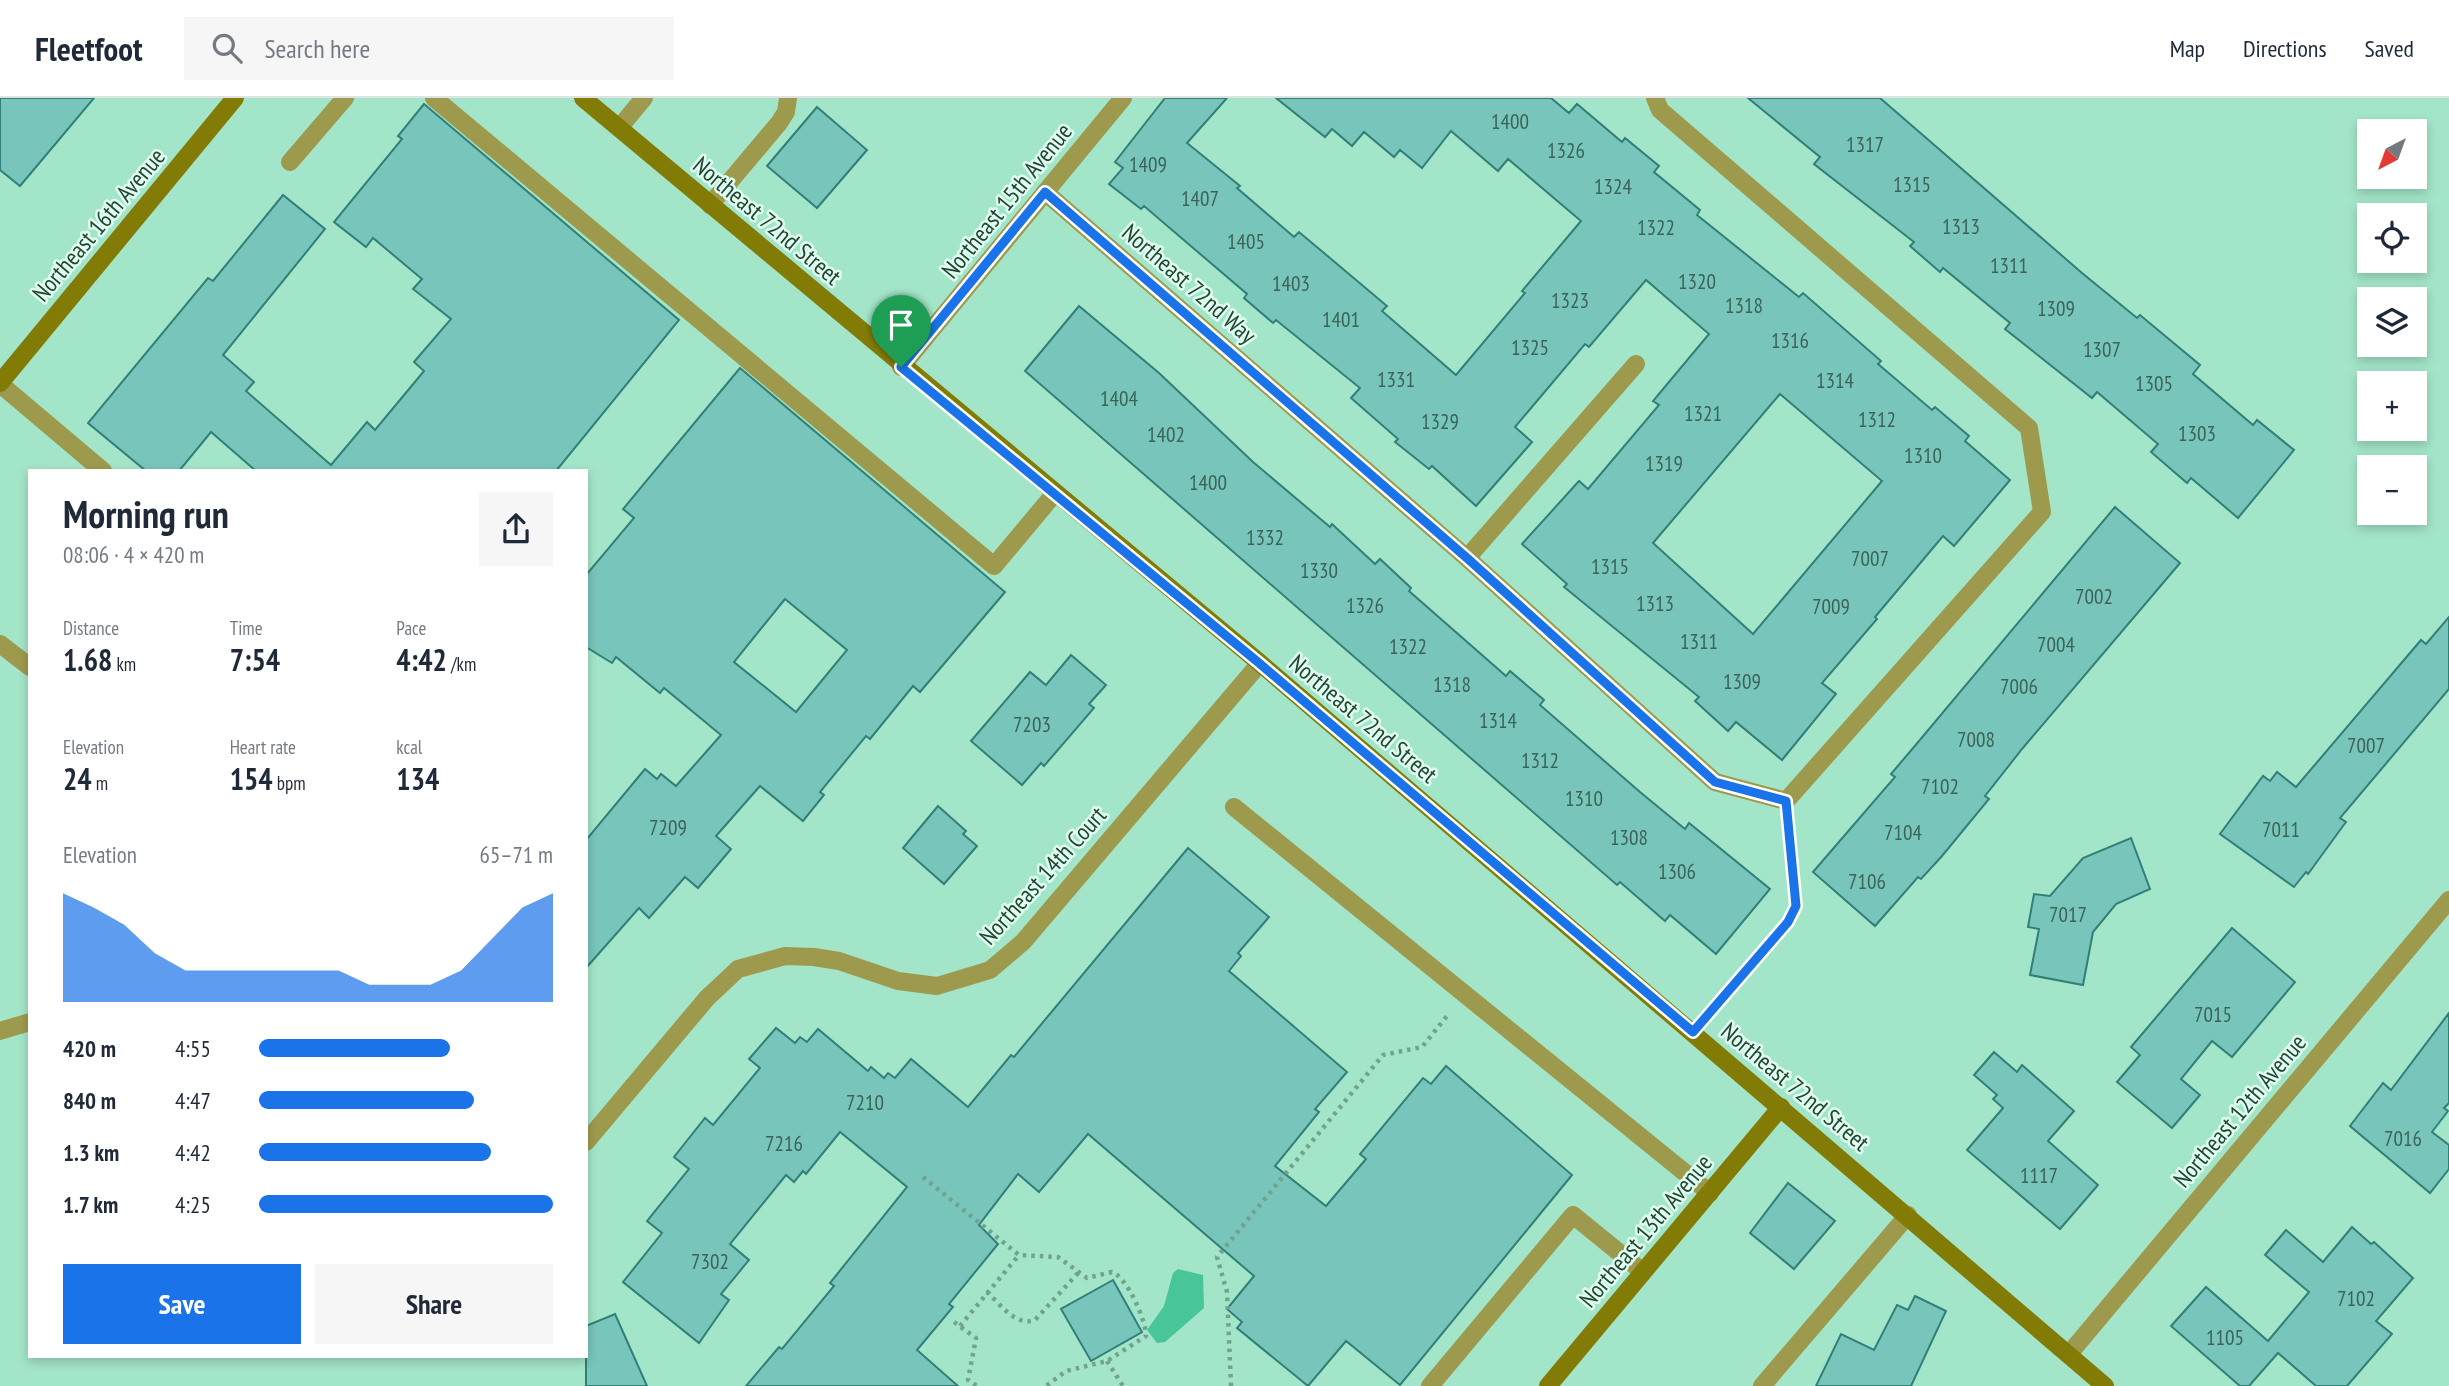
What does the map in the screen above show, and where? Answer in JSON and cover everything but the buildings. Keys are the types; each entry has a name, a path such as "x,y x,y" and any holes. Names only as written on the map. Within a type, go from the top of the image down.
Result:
{"street":[{"name":"Northeast 16th Avenue","path":"0,383 235,98"},
{"path":"290,162 345,98"},
{"path":"434,98 994,566 1055,493"},
{"name":"Northeast 72nd Street","path":"583,98 901,367 1259,663 2105,1386"},
{"path":"619,128 644,98"},
{"path":"710,205 779,123 786,112 788,98"},
{"name":"Northeast 15th Avenue","path":"901,367 1123,98"},
{"path":"1655,98 1660,110 2029,428 2042,512 1786,801"},
{"name":"Northeast 72nd Way","path":"1045,192 1467,558 1715,782 1786,801"},
{"path":"1467,558 1636,365"},
{"path":"0,383 101,469"},
{"path":"0,644 28,665"},
{"name":"Northeast 14th Court","path":"588,1140 707,998 738,969 785,956 814,957 839,961 898,981 937,986 990,970 1023,942 1259,663"},
{"path":"1234,807 1710,1193"},
{"name":"Northeast 12th Avenue","path":"2069,1354 2449,900"},
{"path":"0,1031 28,1023"},
{"name":"Northeast 13th Avenue","path":"1548,1386 1781,1107"},
{"path":"1430,1386 1573,1215 1643,1272"},
{"path":"1762,1386 1908,1215"}],"path":[{"path":"1693,1032 1788,922 1796,906 1786,801"},
{"path":"1231,1386 1227,1292 1217,1257 1383,1055 1422,1047 1464,994"},
{"path":"923,1177 1019,1255 1058,1257 1087,1278 1117,1273 1145,1322 1146,1336 1107,1362 1066,1371 1046,1386"},
{"path":"960,1326 1019,1255"},
{"path":"987,1292 1018,1321 1027,1323 1035,1320 1079,1272"},
{"path":"954,1322 976,1338 968,1380 977,1386"},
{"path":"1107,1362 1123,1386"}],"shaded area":[{"path":"1178,1269 1203,1275 1204,1308 1165,1342 1157,1343 1147,1330 1164,1306 1173,1273"}],"route":[{"path":"1045,192 1467,558 1715,782 1786,801 1796,890 1796,906 1788,922 1693,1032 1259,663 901,367 1045,192"}]}
